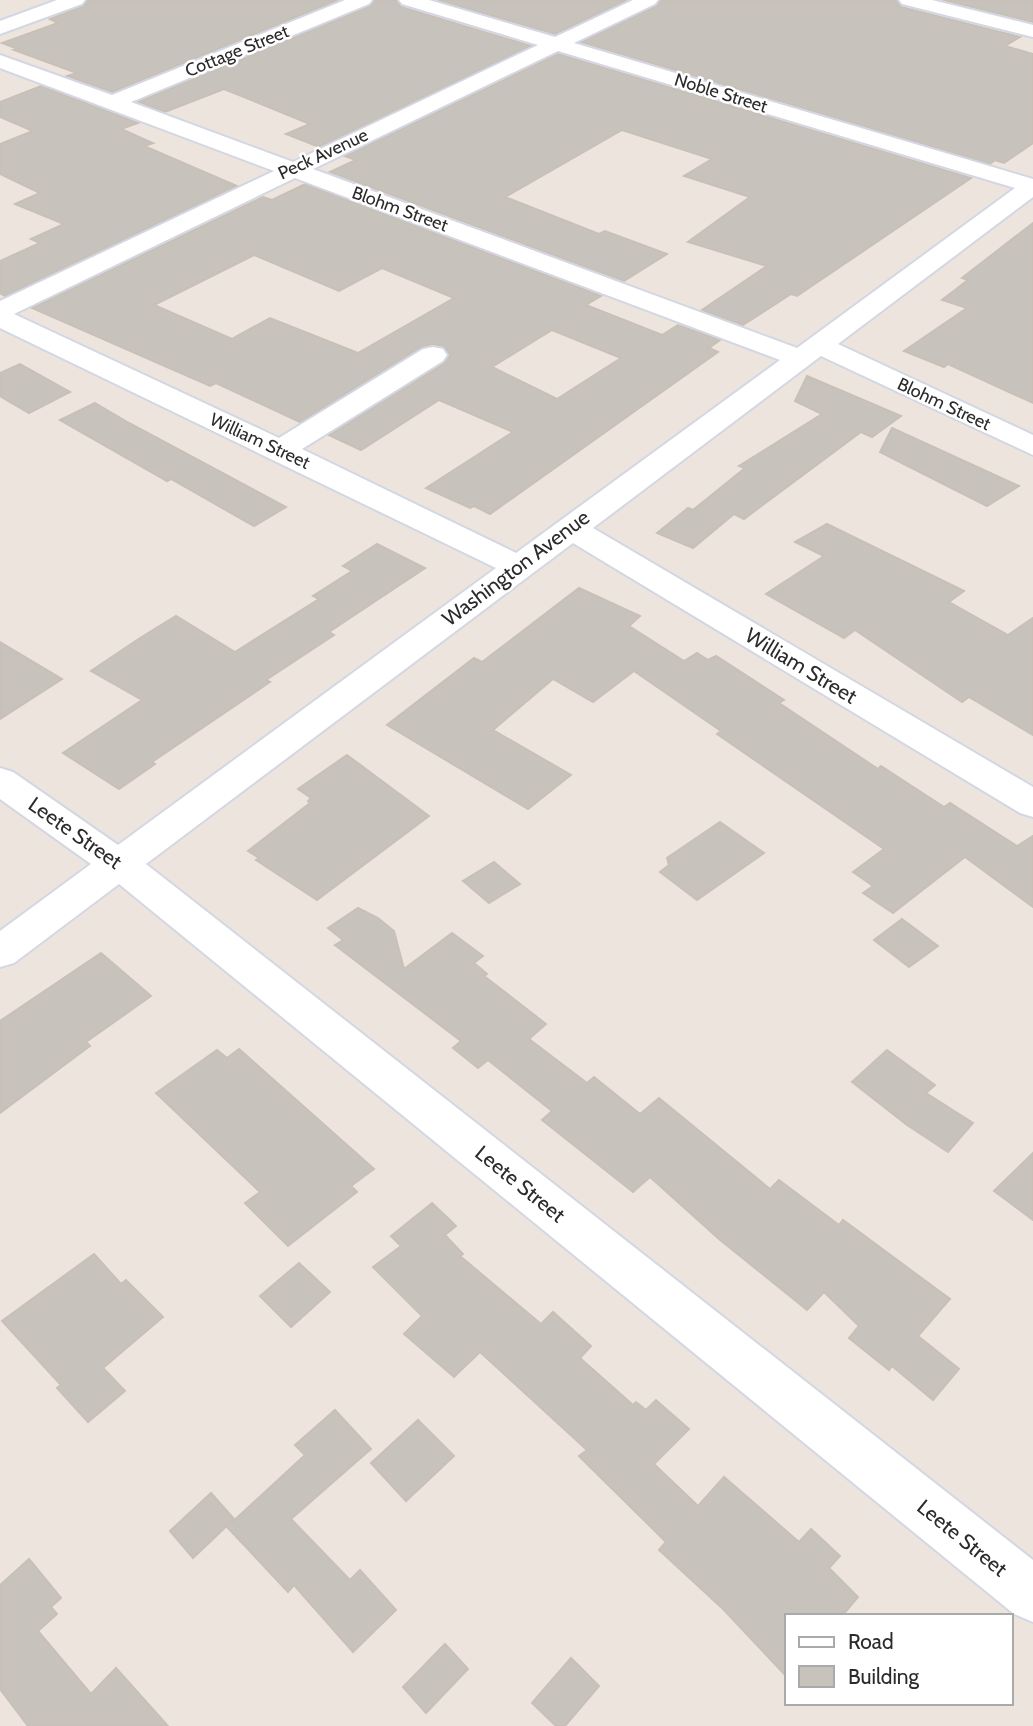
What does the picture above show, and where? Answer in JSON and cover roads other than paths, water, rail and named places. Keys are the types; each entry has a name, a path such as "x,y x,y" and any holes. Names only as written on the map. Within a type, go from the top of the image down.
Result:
{"street":[{"path":"0,28 75,0"},
{"name":"Cottage Street","path":"111,103 362,0"},
{"name":"Noble Street","path":"409,0 1033,186"},
{"name":"Peck Avenue","path":"0,311 648,0"},
{"path":"909,0 952,4 1033,31"},
{"name":"Blohm Street","path":"0,61 293,169 808,351 1033,446"},
{"name":"Washington Avenue","path":"0,952 1033,186"},
{"name":"William Street","path":"0,318 518,566"},
{"path":"280,450 355,406 360,400 433,355"},
{"name":"William Street","path":"570,528 1033,804"},
{"name":"Leete Street","path":"0,782 121,864 1033,1595"}]}
